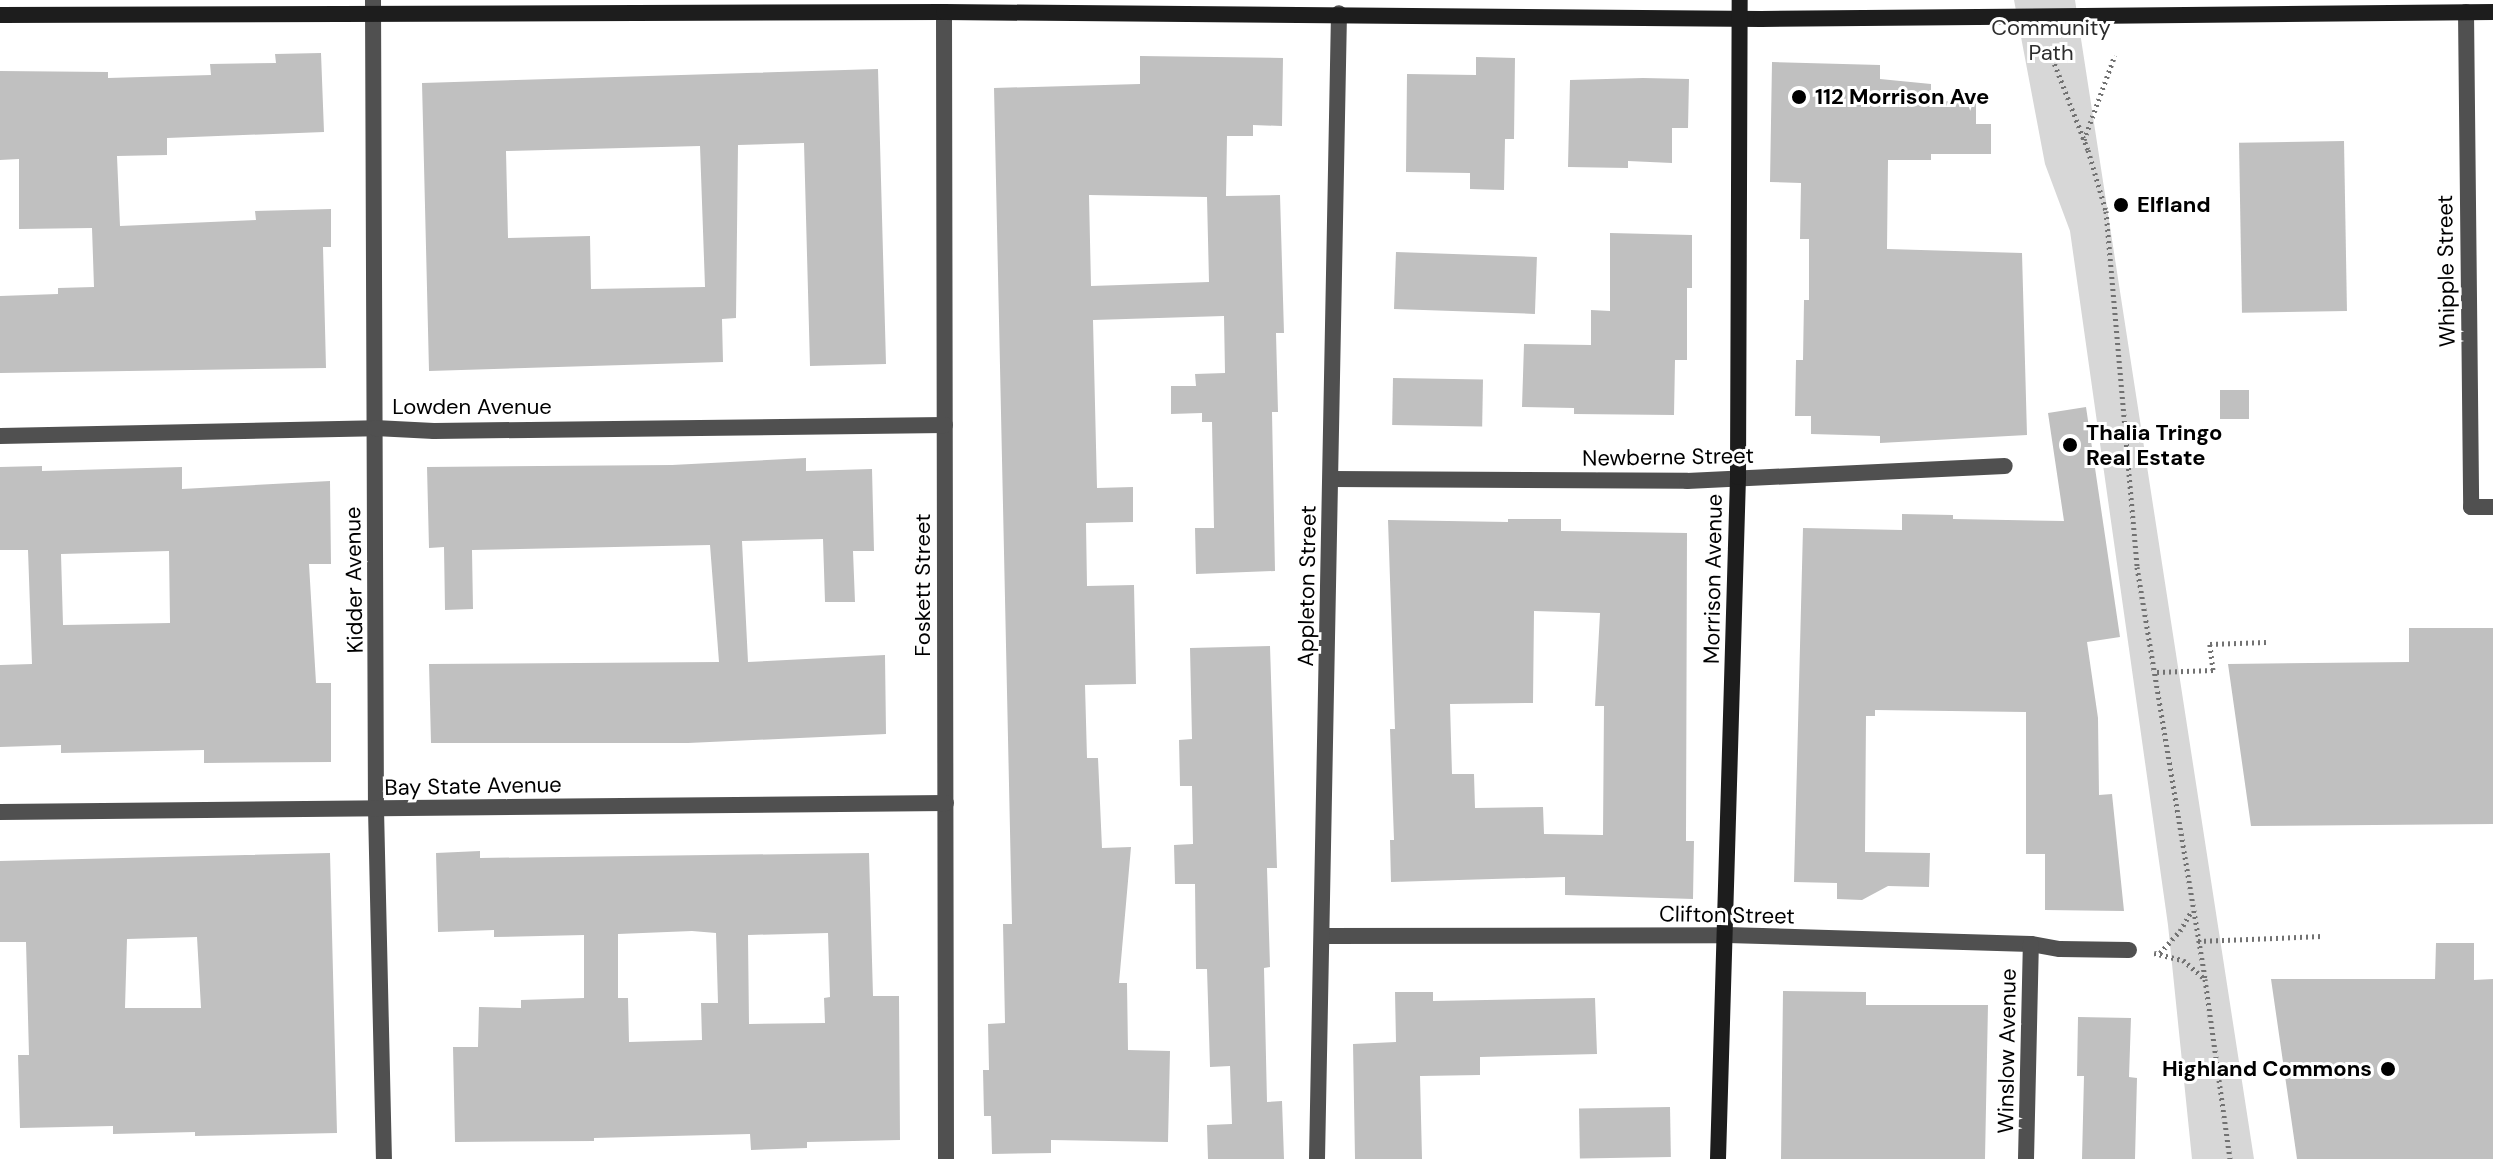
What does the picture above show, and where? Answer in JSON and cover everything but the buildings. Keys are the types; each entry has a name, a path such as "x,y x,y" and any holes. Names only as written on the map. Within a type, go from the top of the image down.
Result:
{"street":[{"name":"Morrison Avenue","path":"1718,1159 1727,935 1738,477 1740,0"},
{"path":"0,15 373,6 1742,18 2311,6 2493,12"},
{"name":"Kidder Avenue","path":"373,6 376,809 384,1159"},
{"name":"Foskett Street","path":"944,12 946,1159"},
{"name":"Whipple Street","path":"2466,12 2471,507 2493,507"},
{"name":"Appleton Street","path":"1317,1159 1339,13"},
{"name":"Lowden Avenue","path":"0,436 375,428 434,431 945,425"},
{"name":"Newberne Street","path":"1331,479 1687,481 2005,466"},
{"name":"Bay State Avenue","path":"0,812 946,803"},
{"name":"Clifton Street","path":"1322,936 1727,935 2129,950"},
{"name":"Winslow Avenue","path":"2026,1159 2031,944"}],"path":[{"path":"2048,47 2084,140 2106,211 2137,567 2157,672 2230,1159"},
{"path":"2084,140 2115,55"},
{"path":"2157,672 2213,670 2210,644 2266,642"},
{"path":"2159,953 2180,931 2193,909"},
{"path":"2198,941 2322,936"},
{"path":"2129,950 2159,953 2183,960 2205,979"}],"green space":[{"name":"Community Path","path":"2014,0 2075,0 2254,1159 2192,1159 2168,925 2070,231 2045,164"}],"place":[{"name":"112 Morrison Ave","path":"1799,97"},
{"name":"Elfland","path":"2121,205"},
{"name":"Thalia Tringo Real Estate","path":"2070,445"},
{"name":"Highland Commons","path":"2388,1069"}]}
